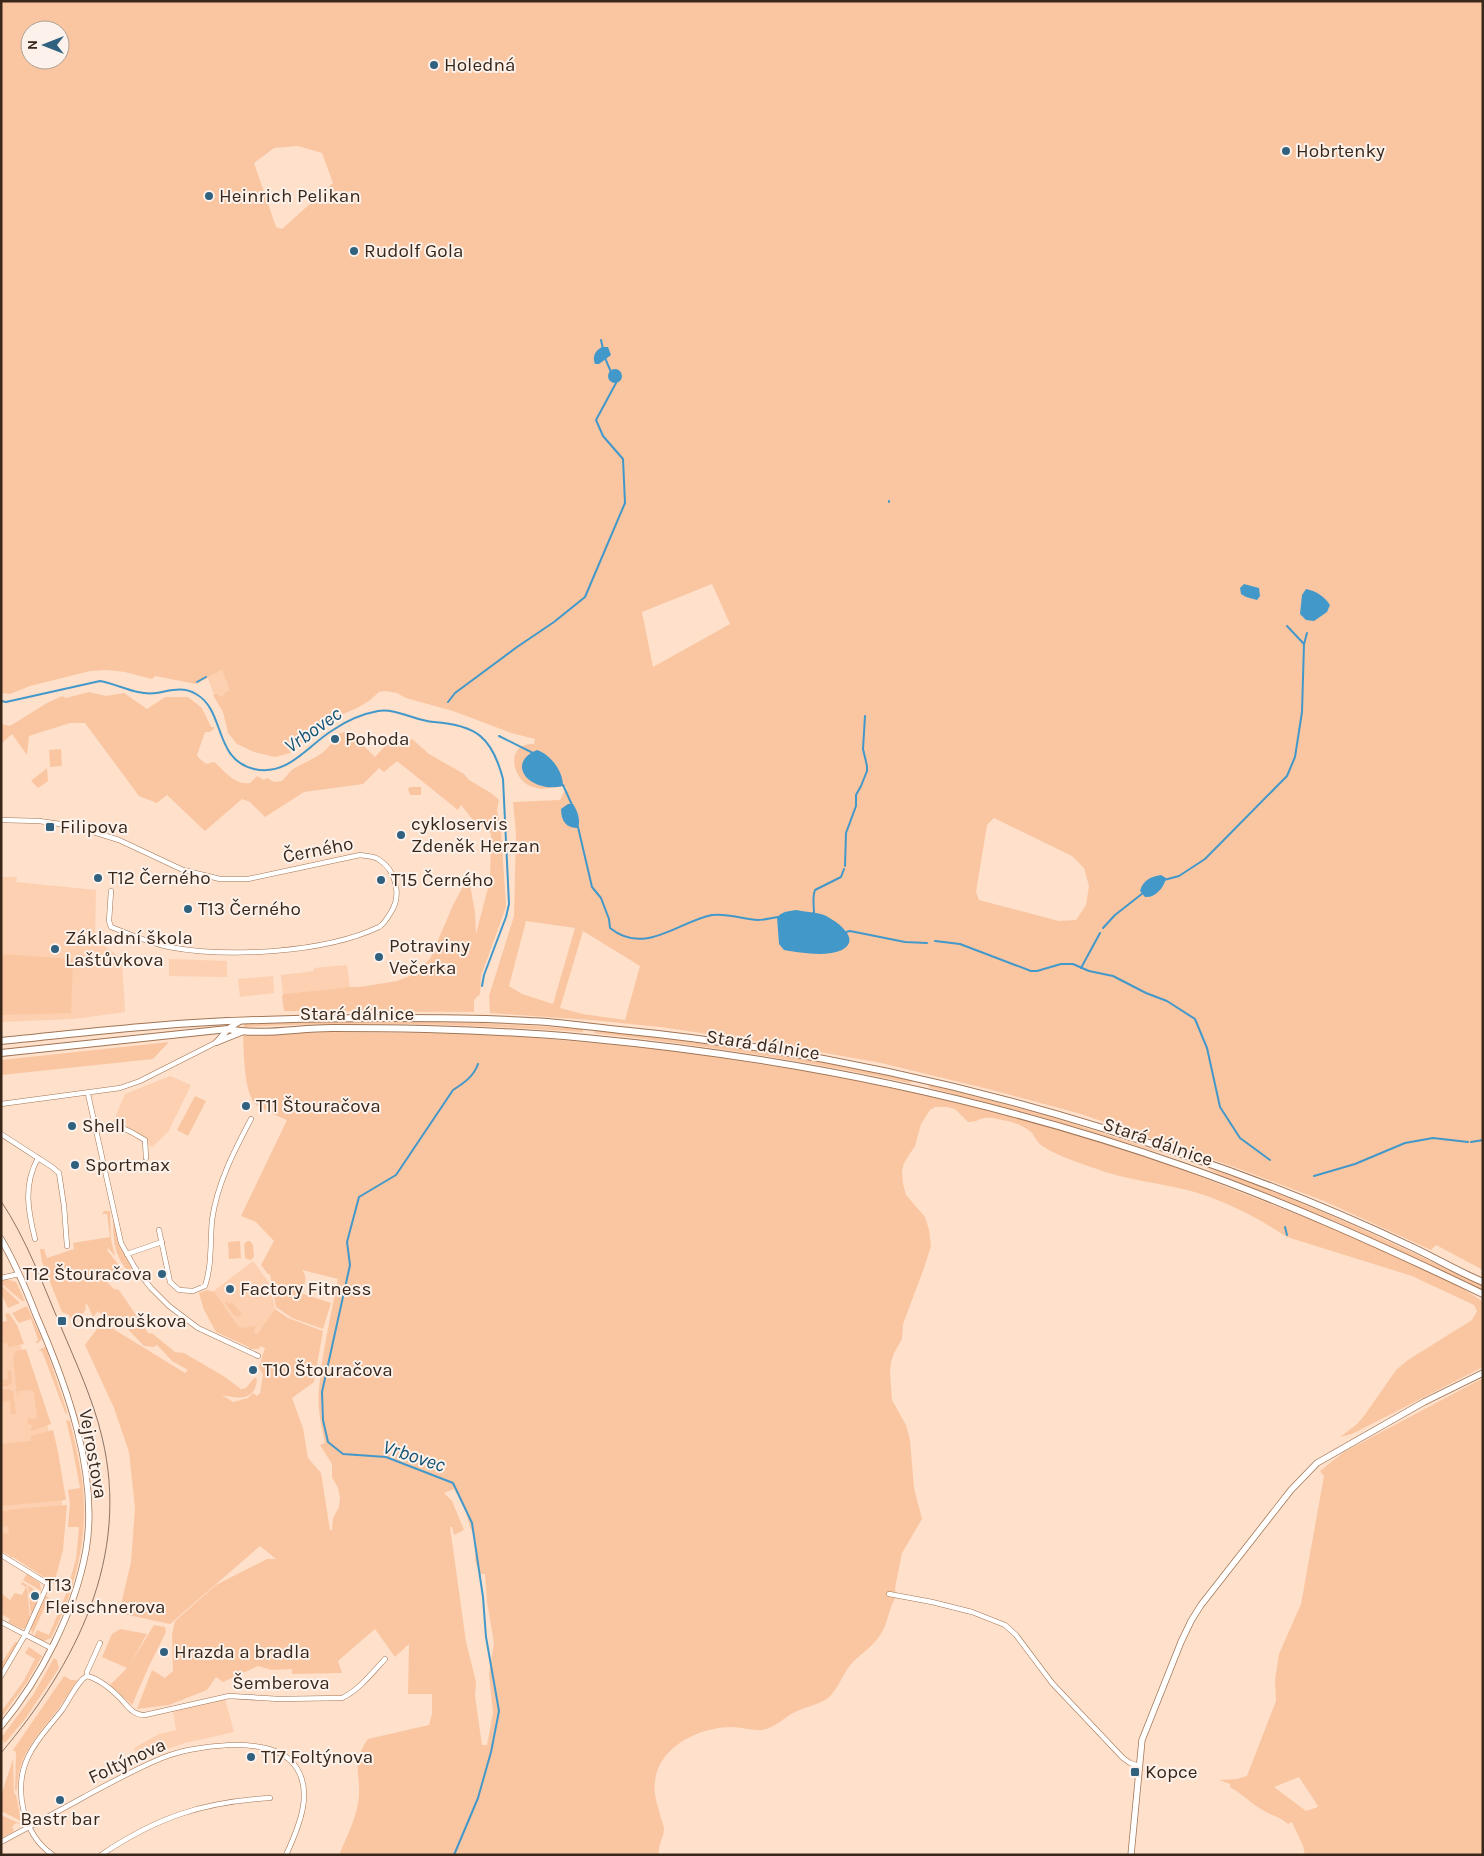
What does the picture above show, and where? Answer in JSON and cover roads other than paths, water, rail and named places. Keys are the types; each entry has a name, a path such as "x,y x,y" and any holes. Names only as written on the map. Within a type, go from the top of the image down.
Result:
{"main road":[{"name":"Stará dálnice","path":"1,1041 155,1025 242,1020 327,1018 496,1019 681,1036 827,1059 915,1077 1031,1106 1096,1125 1188,1156 1325,1208 1483,1282"},
{"name":"Stará dálnice","path":"1,1053 228,1029 242,1032 328,1028 465,1029 533,1033 670,1046 824,1070 1001,1109 1093,1136 1184,1166 1228,1182 1407,1257 1483,1294"},
{"path":"1184,1166 1188,1156"}],"street":[{"name":"Černého","path":"1,820 39,821 74,826 119,840 183,870 220,878 248,879 360,855 377,858 389,868 396,883 397,904 381,926 340,940 287,950 224,952 168,947 111,927 109,921 111,891"},
{"path":"217,1042 228,1029 242,1020"},
{"path":"1,1104 88,1094 120,1088 140,1081 217,1042 242,1032"},
{"path":"88,1094 121,1243 135,1268 151,1288 198,1328 258,1356"},
{"path":"159,1230 170,1282 179,1290 193,1291 205,1286 210,1270 212,1219 222,1181 251,1119"},
{"path":"96,1128 110,1125 122,1126 145,1140 146,1158"},
{"path":"1,1134 59,1174 67,1246"},
{"path":"35,1239 29,1212 28,1194 31,1174 38,1158"},
{"name":"Vejrostova","path":"1,1239 19,1274 48,1342 62,1381 79,1441 87,1489 88,1517 86,1548 73,1599 34,1681 1,1726"},
{"path":"126,1254 162,1242"},
{"path":"1,1278 19,1274"},
{"path":"1131,1855 1142,1740 1190,1621 1207,1597 1298,1481 1311,1468 1328,1455 1483,1372"},
{"path":"1,1555 48,1584 24,1635 1,1676"},
{"path":"889,1594 972,1612 1004,1625 1016,1635 1043,1671 1084,1719 1123,1758 1139,1766"},
{"path":"1,1622 51,1648"},
{"path":"53,1855 39,1843 24,1809 21,1793 25,1762 37,1741 82,1679 87,1676 100,1643"},
{"name":"Šemberova","path":"87,1676 110,1689 133,1712 145,1715 229,1696 279,1699 342,1698 349,1695 362,1684 385,1659"},
{"name":"Foltýnova","path":"1,1842 122,1777 164,1757 202,1748 252,1745 271,1748 279,1752 294,1764 300,1773 305,1803 286,1855"},
{"path":"101,1855 150,1826 183,1812 225,1802 270,1798"}],"water":[{"path":"602,347 608,347 611,355 599,364 595,364 595,354"},
{"path":"612,369 618,369 622,376 618,383 612,383 608,379 608,373"},
{"path":"1244,584 1259,588 1260,596 1257,600 1241,594 1240,588"},
{"path":"1306,589 1320,594 1330,605 1327,612 1314,621 1306,620 1300,614 1302,595"},
{"path":"537,750 555,764 561,775 563,786 541,786 532,782 526,776 522,770 523,763 527,756"},
{"path":"568,804 573,804 577,812 579,818 578,828 570,827 563,820 561,809"},
{"path":"1161,875 1166,878 1161,889 1152,896 1145,897 1140,891 1143,884 1150,878"},
{"path":"797,910 824,915 840,925 848,935 850,941 848,946 836,952 821,954 784,950 779,944 777,918 783,913"}],"waterway":[{"path":"601,340 603,349"},
{"path":"605,358 611,372"},
{"path":"448,702 455,693 554,622 585,597 625,503 623,459 603,436 596,420 616,383 615,381"},
{"path":"1164,880 1179,876 1205,859 1287,776 1295,757 1302,712 1304,644 1287,626"},
{"path":"1304,644 1307,633"},
{"path":"197,682 206,677"},
{"name":"Vrbovec","path":"1,701 6,702 100,681 142,693 186,690 196,694 212,711 232,755 241,764 254,769 266,770 287,764 343,724 360,716 378,711 392,711 427,721 461,726 471,730 487,743 499,765 503,779 509,904 484,975 482,986"},
{"path":"845,866 846,833 856,806 856,795 867,771 863,749 865,716"},
{"path":"499,736 533,753"},
{"path":"563,785 572,805"},
{"path":"578,827 592,887 601,898 609,919 610,928 623,936 636,939 661,935 712,915 758,920 778,917"},
{"path":"813,913 815,890 841,877 844,869"},
{"path":"1103,928 1115,915 1143,893"},
{"path":"846,932 850,931 905,942 927,943"},
{"path":"1081,968 1100,933"},
{"path":"935,941 960,944 1031,971 1061,964 1073,964 1089,971 1113,976 1146,993 1167,1001 1195,1019 1207,1048 1220,1107 1240,1138 1270,1160"},
{"name":"Vrbovec","path":"454,1855 478,1798 491,1752 499,1711 486,1637 483,1597 472,1523 453,1483 386,1457 343,1454 328,1442 323,1420 322,1392 350,1265 347,1242 359,1197 396,1175 453,1090 471,1076 478,1064"},
{"path":"1314,1176 1355,1164 1405,1143 1433,1138 1468,1142"},
{"path":"1471,1142 1483,1140"},
{"path":"1285,1227 1287,1235"}],"tram line":[{"path":"1,1201 19,1231 34,1263 84,1381 102,1437 109,1481 109,1524 103,1566 90,1607 74,1646 52,1683 28,1719 1,1753"}],"place":[{"name":"Holedná","path":"434,65"},
{"name":"Hobrtenky","path":"1286,151"},
{"name":"Heinrich Pelikan","path":"209,196"},
{"name":"Rudolf Gola","path":"354,251"},
{"name":"Pohoda","path":"335,739"},
{"name":"Filipova","path":"50,827"},
{"name":"cykloservis Zdeněk Herzan","path":"401,835"},
{"name":"T12 Černého","path":"98,878"},
{"name":"T15 Černého","path":"381,880"},
{"name":"T13 Černého","path":"188,909"},
{"name":"Základní škola Laštůvkova","path":"55,949"},
{"name":"Potraviny Večerka","path":"379,957"},
{"name":"T11 Štouračova","path":"246,1106"},
{"name":"Shell","path":"72,1126"},
{"name":"Sportmax","path":"75,1165"},
{"name":"T12 Štouračova","path":"162,1274"},
{"name":"Factory Fitness","path":"230,1289"},
{"name":"Ondrouškova","path":"62,1321"},
{"name":"T10 Štouračova","path":"253,1370"},
{"name":"T13 Fleischnerova","path":"35,1596"},
{"name":"Hrazda a bradla","path":"164,1652"},
{"name":"T17 Foltýnova","path":"251,1757"},
{"name":"Kopce","path":"1135,1772"},
{"name":"Bastr bar","path":"60,1800"}]}
